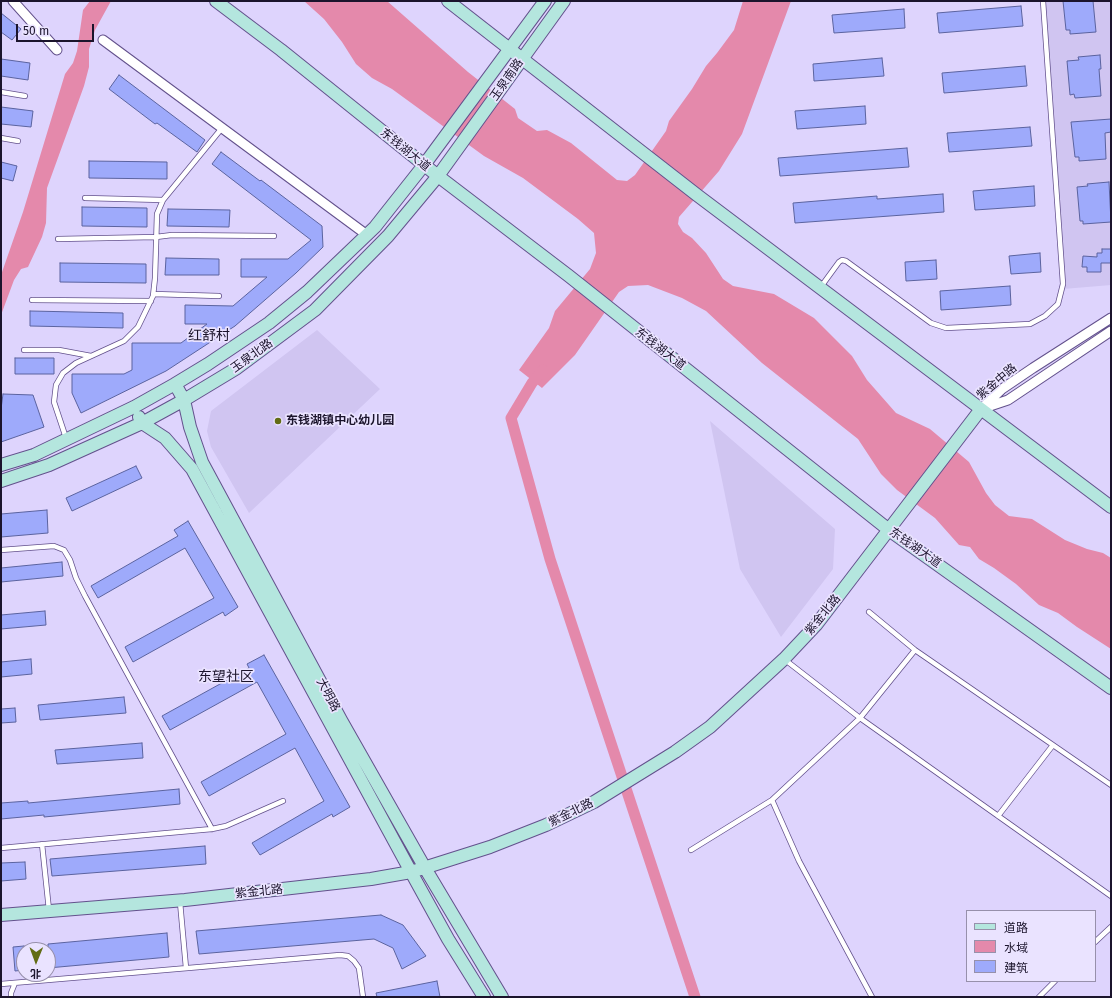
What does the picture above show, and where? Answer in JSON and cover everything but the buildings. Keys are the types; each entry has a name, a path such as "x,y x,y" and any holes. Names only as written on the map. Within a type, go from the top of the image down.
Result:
{"street":[{"path":"13,1 57,50"},
{"name":"东钱湖大道","path":"216,1 281,50 438,176 569,276 607,308 889,530 1111,688"},
{"path":"448,1 697,195 1111,507"},
{"name":"玉泉南路","path":"438,147 495,67 545,1"},
{"name":"玉泉南路","path":"450,159 514,73 564,1"},
{"path":"103,40 367,235"},
{"name":"玉泉北路","path":"1,465 34,455 134,407 208,364 269,323 307,292 375,227 438,147"},
{"name":"玉泉北路","path":"1,481 49,465 142,423 237,368 315,310 388,236 438,176 450,159"},
{"name":"紫金中路","path":"981,409 1008,385 1111,318"},
{"name":"紫金中路","path":"981,409 1008,400 1111,331"},
{"name":"大明路","path":"175,384 184,400 190,428 202,462 341,720 425,868 502,997"},
{"path":"134,407 142,423"},
{"name":"紫金北路","path":"1,915 180,901 372,879 411,872 490,847 532,831 594,802 675,752 710,727 784,659 816,625 981,409"},
{"name":"大明路","path":"142,423 165,438 192,469 448,939 484,997"}],"lane":[{"path":"820,288 839,262 842,260 846,261 931,323 946,328 1030,324 1045,316 1058,304 1063,284 1044,1"},
{"path":"1,92 25,96"},
{"path":"66,440 54,402 56,385 63,373 76,362 124,341 138,327 154,294 157,214 162,200 222,128"},
{"path":"1,138 18,141"},
{"path":"85,198 162,200"},
{"path":"58,239 156,237 172,235 274,236"},
{"path":"154,294 219,296"},
{"path":"32,300 151,301"},
{"path":"24,350 59,350 91,356"},
{"path":"1,550 54,546 64,550 70,560 76,578 85,596 212,829"},
{"path":"869,612 915,650 1111,785"},
{"path":"691,850 772,800 860,718 915,650"},
{"path":"784,659 860,718 1111,896"},
{"path":"998,816 1053,745"},
{"path":"772,800 799,861 872,997"},
{"path":"1,848 212,829 226,826 283,801"},
{"path":"42,844 49,911"},
{"path":"180,901 186,968"},
{"path":"1096,941 1111,927"},
{"path":"1,984 340,955 348,956 359,968 364,997"},
{"path":"1039,997 1054,982"},
{"path":"11,997 10,993 15,983"}],"shaded area":[{"path":"1042,1 1111,1 1111,285 1063,289"},
{"name":"东钱湖镇中心幼儿园","path":"317,330 380,389 249,513 211,447 207,431 211,411"},
{"path":"710,421 835,529 833,569 781,637 740,569"}],"water":[{"path":"90,1 111,1 95,30 89,49 89,67 84,86 47,188 46,223 42,237 28,267 21,269 14,280 1,315 1,275 23,212 65,74 73,63 77,51 83,10"},
{"path":"304,1 387,1 468,72 515,109 518,118 537,131 547,130 571,143 617,180 627,181 635,175 666,131 669,121 692,89 706,66 734,30 743,1 791,1 742,134 719,171 679,217 678,224 683,232 692,238 706,253 723,279 733,286 774,294 814,318 852,356 867,380 896,413 930,429 969,462 986,493 995,505 1009,516 1032,519 1065,540 1087,549 1103,553 1111,558 1111,649 1058,613 1039,605 1016,584 979,559 970,547 959,545 935,518 897,490 881,474 858,439 762,363 706,311 682,298 648,285 628,286 619,292 575,355 542,388 519,370 549,328 555,311 590,269 596,253 594,233 578,219 523,178 484,156 392,89 372,78 356,64 342,42 324,19"}],"waterway":[{"path":"543,370 532,383 511,418 550,559 695,997"}],"place":[{"name":"东钱湖镇中心幼儿园","path":"278,421"}],"district":[{"name":"红舒村","path":"209,336"},
{"name":"东望社区","path":"226,677"}]}
